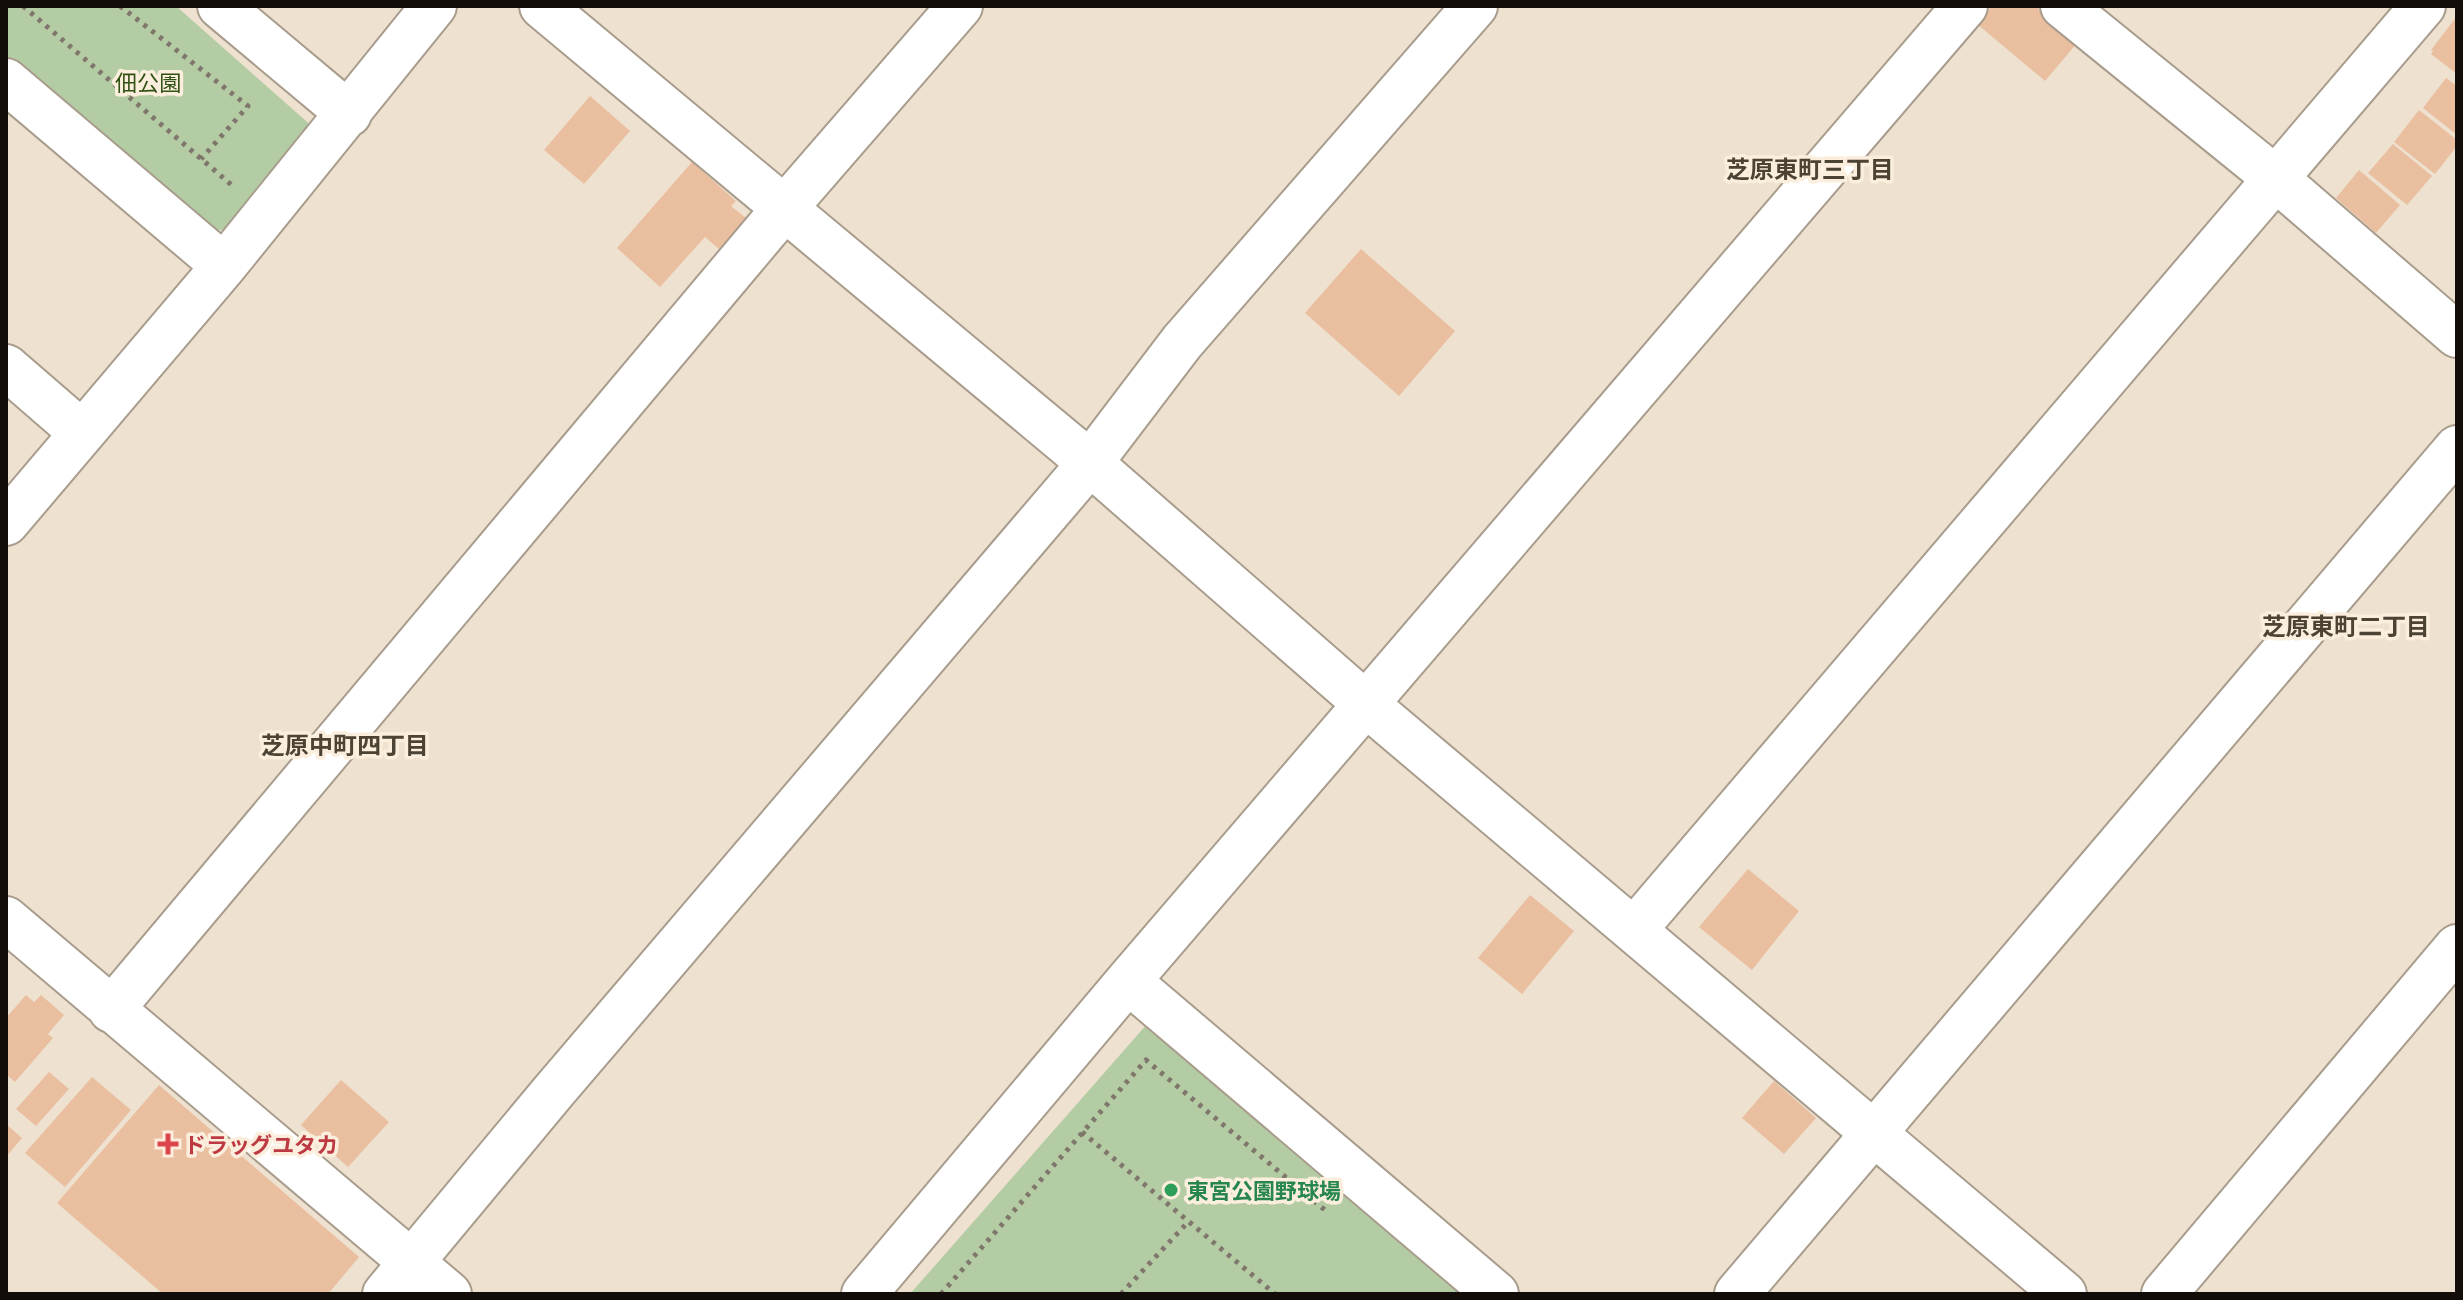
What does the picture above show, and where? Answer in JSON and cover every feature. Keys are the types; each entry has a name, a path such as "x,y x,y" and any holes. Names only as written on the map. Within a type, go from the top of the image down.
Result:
{"street":[{"path":"220,6 349,114"},
{"path":"6,523 224,266 434,6"},
{"path":"542,6 1090,463 1367,705 2064,1294"},
{"path":"111,1010 783,210 960,6"},
{"path":"398,1278 1090,463 1182,342 1475,6"},
{"path":"864,1294 1128,981 1965,6"},
{"path":"2063,6 2275,178 2457,335"},
{"path":"1634,930 2423,6"},
{"path":"6,81 224,266"},
{"path":"6,367 81,432"},
{"path":"1737,1294 2457,448"},
{"path":"6,919 111,1010 398,1278 449,1294"},
{"path":"2164,1294 2457,947"},
{"path":"1128,981 1496,1294"}],"path":[{"path":"23,6 201,159 248,106 120,6"},
{"path":"941,1294 1146,1060 1327,1212"},
{"path":"1082,1132 1275,1294"},
{"path":"1121,1294 1189,1221"}],"green space":[{"name":"佃公園","path":"6,6 176,6 314,128 230,230 205,230 6,59"},
{"name":"東宮公園野球場","path":"1148,1023 1469,1294 910,1294"}],"building":[{"path":"1992,6 2035,6 2078,42 2045,81 1977,24"},
{"path":"2457,16 2457,74 2431,54 2431,50"},
{"path":"2446,78 2457,86 2457,135 2423,108"},
{"path":"590,96 630,131 584,184 544,150"},
{"path":"2419,110 2457,140 2457,146 2435,174 2394,142"},
{"path":"2393,144 2432,176 2407,205 2368,173"},
{"path":"692,162 736,201 731,206 746,218 719,249 705,237 660,287 617,248"},
{"path":"2359,170 2400,205 2376,233 2336,198"},
{"path":"1361,249 1455,331 1399,396 1305,313"},
{"path":"1748,869 1799,911 1752,970 1699,927"},
{"path":"1530,895 1574,931 1522,994 1478,958"},
{"path":"26,995 34,1002 41,995 64,1015 48,1034 53,1038 15,1082 6,1074 6,1018"},
{"path":"49,1072 69,1089 36,1126 16,1109"},
{"path":"92,1077 131,1110 65,1187 25,1153"},
{"path":"341,1080 389,1122 348,1167 301,1125"},
{"path":"1774,1081 1816,1118 1784,1154 1742,1118"},
{"name":"ドラッグユタカ","path":"159,1085 359,1257 328,1294 163,1294 57,1203"},
{"path":"6,1124 22,1138 6,1157"}],"place":[{"name":"ドラッグユタカ","path":"168,1144"},
{"name":"東宮公園野球場","path":"1171,1190"}],"district":[{"name":"芝原東町三丁目","path":"1810,169"},
{"name":"芝原東町二丁目","path":"2346,626"},
{"name":"芝原中町四丁目","path":"345,745"}]}
